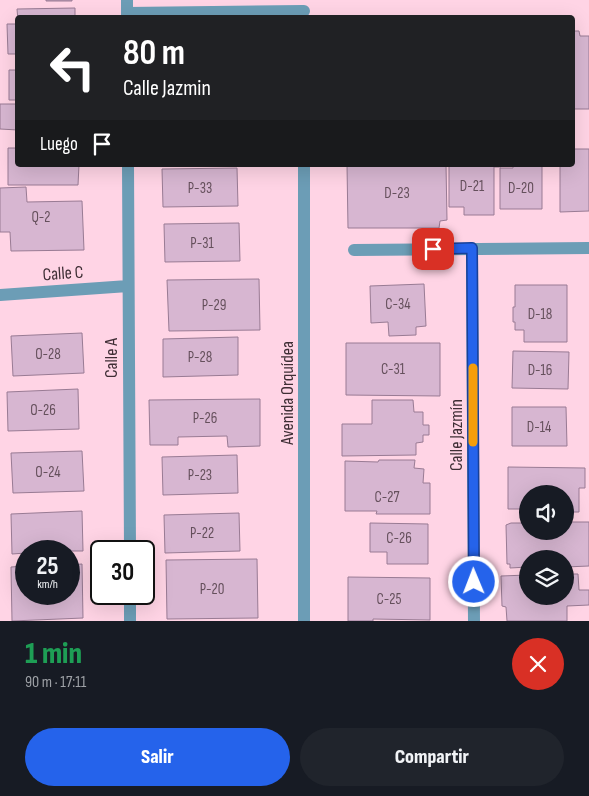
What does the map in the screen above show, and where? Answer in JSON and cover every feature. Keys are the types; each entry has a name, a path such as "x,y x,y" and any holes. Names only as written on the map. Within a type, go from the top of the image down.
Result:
{"street":[{"path":"127,10 304,9"},
{"name":"Calle A","path":"128,167 130,540"},
{"name":"Avenida Orquídea","path":"304,167 304,621"},
{"name":"Calle Jazmín","path":"472,248 474,621"},
{"path":"354,250 589,248"},
{"name":"Calle C","path":"0,296 128,286"},
{"path":"130,605 130,621"}],"building":[{"path":"72,0 72,1 46,1"},
{"path":"75,8 75,15 18,15 17,9"},
{"path":"7,24 15,24 15,54 8,54"},
{"path":"575,31 579,31 580,36 589,36 589,109 575,109"},
{"path":"9,70 15,70 15,100 9,100"},
{"path":"0,104 15,104 15,130 0,129"},
{"path":"8,148 15,148 15,167 79,167 78,185 8,185"},
{"path":"575,149 589,149 589,211 560,212 560,167 575,167"},
{"path":"347,167 446,167 447,220 440,221 439,228 348,228"},
{"path":"449,167 494,167 494,215 464,215 464,207 449,207"},
{"path":"542,167 542,209 500,209 500,168"},
{"path":"237,168 238,206 163,207 162,169"},
{"path":"26,187 27,202 82,201 84,250 11,251 10,232 0,232 0,188"},
{"path":"239,223 240,261 165,262 164,224"},
{"path":"259,279 260,330 169,331 167,280"},
{"path":"424,284 426,326 416,327 416,335 389,336 388,322 371,323 370,286"},
{"path":"515,285 567,285 567,342 524,342 524,330 515,330 515,322 513,322"},
{"path":"82,333 84,373 13,376 11,336"},
{"path":"238,337 238,375 163,377 163,339"},
{"path":"346,343 440,343 440,396 346,395"},
{"path":"513,351 569,352 568,389 512,388"},
{"path":"78,389 79,429 8,431 7,392"},
{"path":"260,399 260,446 228,447 227,436 178,437 178,445 150,445 149,400"},
{"path":"372,400 413,400 414,412 423,412 423,425 429,425 429,435 423,435 423,442 416,443 416,455 342,456 342,424 372,424"},
{"path":"512,407 566,407 567,446 512,446"},
{"path":"82,451 84,491 13,493 11,453"},
{"path":"237,455 238,493 163,495 162,457"},
{"path":"379,460 415,460 414,468 424,469 423,483 430,483 430,514 376,514 377,511 345,511 345,461 378,462"},
{"path":"508,467 585,468 585,488 579,488 579,512 574,512 574,485 519,485 519,509 508,509"},
{"path":"82,511 83,551 80,551 80,540 15,540 15,554 12,554 11,514"},
{"path":"239,513 240,551 165,553 164,515"},
{"path":"574,522 589,522 589,566 574,567 574,550 519,550 519,568 510,568 510,564 507,564 506,525 519,523 519,540 574,540"},
{"path":"370,523 428,524 428,564 387,564 387,552 370,552"},
{"path":"257,559 258,618 167,619 166,560"},
{"path":"80,564 82,564 83,618 12,621 11,567 15,567 15,605 80,605"},
{"path":"574,574 578,574 579,590 589,590 589,605 567,606 567,621 507,621 506,607 502,606 501,576 519,575 519,605 574,605"},
{"path":"348,577 430,578 430,620 373,619 373,621 348,621"}],"slow traffic":[{"path":"473,368 473,442"}],"route":[{"path":"433,249 472,248 474,582"}]}
